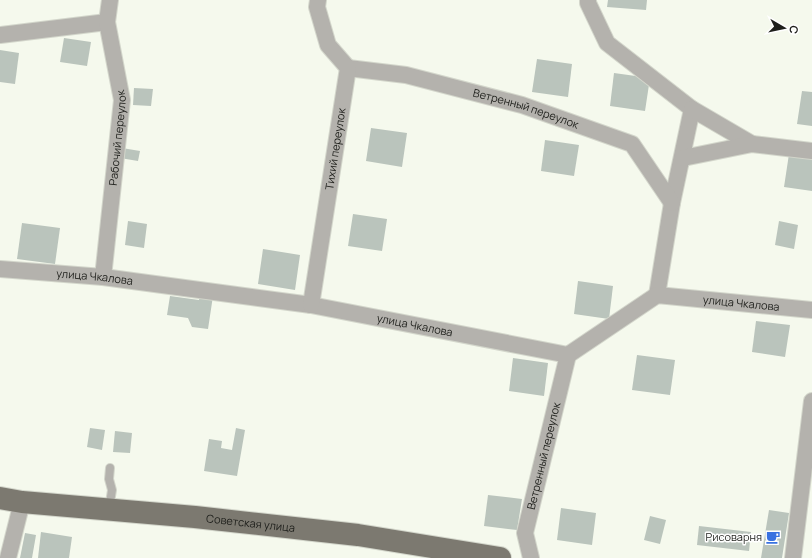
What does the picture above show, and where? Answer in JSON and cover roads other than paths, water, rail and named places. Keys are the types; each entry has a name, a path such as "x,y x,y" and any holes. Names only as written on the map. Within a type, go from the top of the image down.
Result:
{"main road":[{"name":"Советская улица","path":"0,498 22,502 195,517 358,536 500,558"}],"street":[{"name":"Рабочий переулок","path":"103,277 122,100 108,22 110,0"},
{"path":"318,0 317,7 328,45 348,68"},
{"path":"588,0 588,3 607,43 692,109 752,144"},
{"path":"0,35 108,22"},
{"name":"Ветренный переулок","path":"348,68 406,75 522,105 632,144 672,203"},
{"name":"Тихий переулок","path":"310,305 348,68"},
{"path":"568,355 657,295 672,203 683,158 692,109"},
{"path":"683,158 752,144 812,151"},
{"name":"улица Чкалова","path":"0,269 103,277 310,305 568,355"},
{"name":"улица Чкалова","path":"657,295 812,310"},
{"name":"Ветренный переулок","path":"531,558 525,533 568,355"},
{"path":"793,558 812,401"},
{"path":"8,558 22,502"}],"lane":[{"path":"109,510 112,490 109,479 110,468"}],"place":[{"name":"Рисоварня","path":"773,537"}]}
